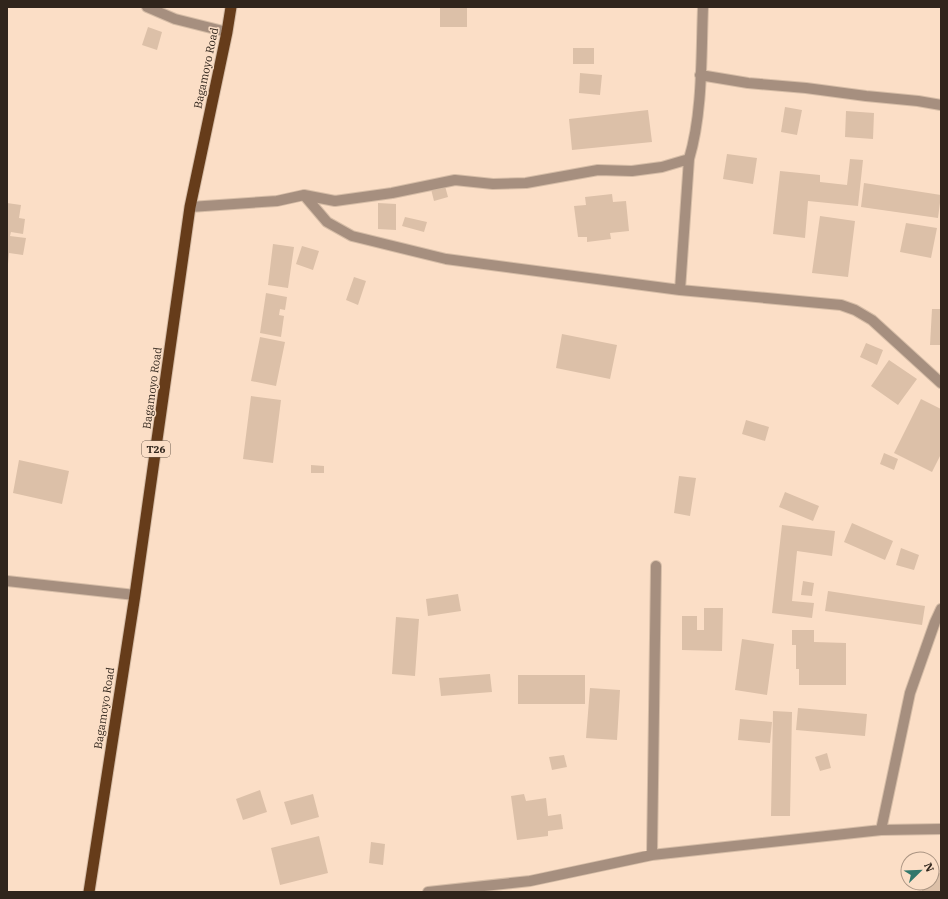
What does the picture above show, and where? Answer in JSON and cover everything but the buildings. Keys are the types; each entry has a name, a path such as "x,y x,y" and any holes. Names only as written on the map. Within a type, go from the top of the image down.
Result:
{"highway":[{"name":"Bagamoyo Road","path":"89,892 135,595 190,207 231,7"}],"street":[{"path":"147,7 175,19 227,32"},
{"path":"680,290 689,159 695,141 703,7"},
{"path":"700,75 748,83 806,88 941,105"},
{"path":"190,207 277,201 304,194 335,201 392,193 455,180 493,184 526,183 598,170 632,171 662,167 689,159"},
{"path":"304,194 328,222 352,236 446,259 680,290 841,305 855,310 872,320 941,383"},
{"path":"652,855 656,566"},
{"path":"7,581 135,595"},
{"path":"881,830 910,693 941,609"},
{"path":"428,892 530,881 652,855 881,830 941,829"}]}
